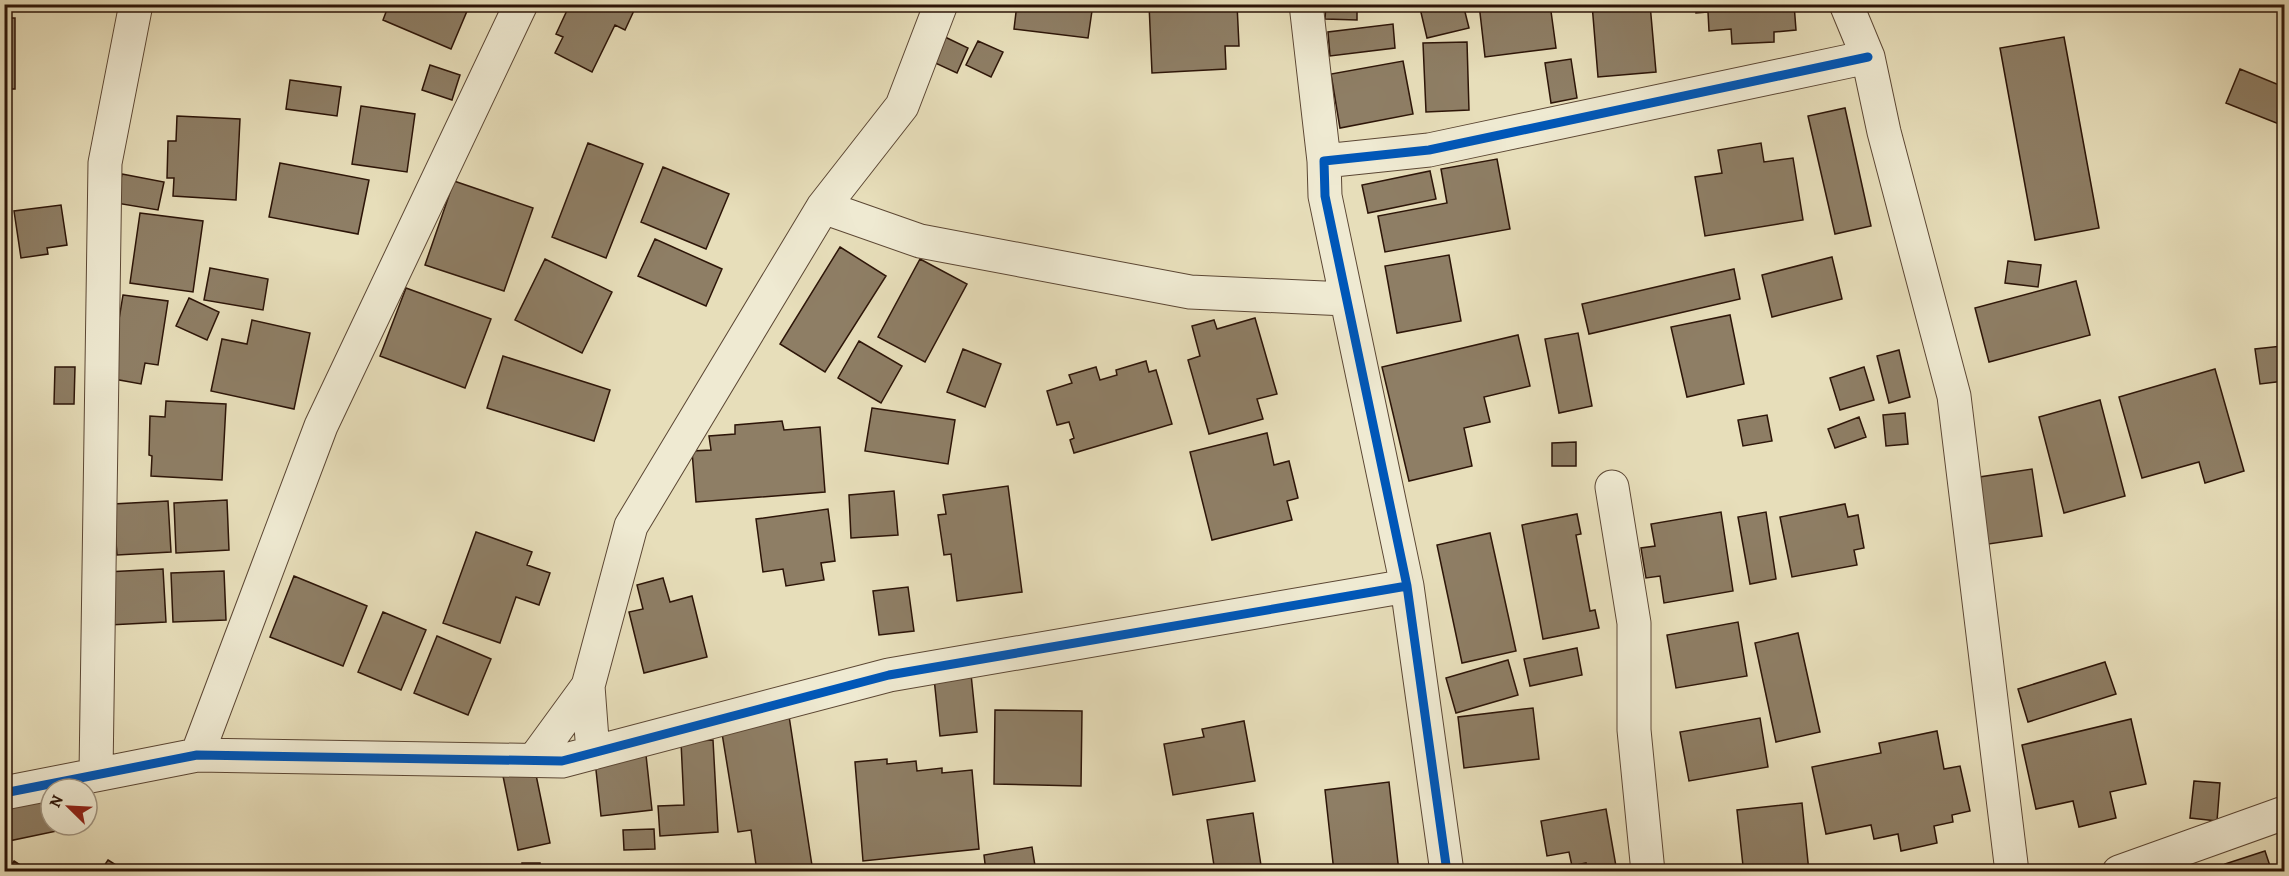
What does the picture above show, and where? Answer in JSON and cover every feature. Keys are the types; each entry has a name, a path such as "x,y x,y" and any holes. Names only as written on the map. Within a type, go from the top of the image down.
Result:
{"street":[{"path":"96,774 105,163 136,4"},
{"path":"197,755 321,426 522,4"},
{"path":"592,753 588,686 631,526 823,207 902,106 941,4"},
{"path":"1305,4 1324,161 1325,196 1407,586 1447,872"},
{"path":"1846,4 1869,57 1884,132 1954,396 2012,872"},
{"path":"1324,161 1429,150 1869,57"},
{"path":"823,207 920,241 1190,292 1346,299"},
{"path":"1612,487 1634,623 1634,730 1648,872"},
{"path":"4,792 197,755 562,761 889,675 1407,586"},
{"path":"534,760 588,686"},
{"path":"2119,872 2284,813"}],"building":[{"path":"389,4 470,4 451,49 383,20"},
{"path":"570,4 637,4 625,30 615,25 592,72 555,53 563,37 556,34"},
{"path":"1017,4 1093,4 1088,38 1014,29"},
{"path":"1149,4 1237,4 1239,46 1225,46 1226,69 1152,73"},
{"path":"1326,4 1357,4 1357,20 1325,19"},
{"path":"1419,4 1463,4 1469,28 1427,38"},
{"path":"1479,4 1550,4 1556,48 1485,57"},
{"path":"1592,4 1650,4 1656,72 1598,77"},
{"path":"1696,4 1794,4 1796,30 1774,32 1774,42 1732,44 1731,29 1709,31 1708,12 1696,13"},
{"path":"4,18 15,18 15,89 4,89"},
{"path":"1393,24 1395,48 1330,56 1328,32"},
{"path":"945,37 968,48 957,73 933,62"},
{"path":"2064,37 2099,228 2035,240 2000,48"},
{"path":"978,41 1003,52 991,77 966,65"},
{"path":"1467,42 1469,110 1426,112 1423,43"},
{"path":"1571,59 1577,98 1551,103 1545,63"},
{"path":"1403,61 1413,114 1340,128 1331,74"},
{"path":"430,65 460,75 452,100 422,90"},
{"path":"2240,69 2284,87 2284,109 2279,124 2226,103"},
{"path":"290,80 341,87 337,116 286,109"},
{"path":"361,106 415,114 407,172 352,164"},
{"path":"1845,108 1871,226 1835,234 1808,116"},
{"path":"177,116 240,119 236,200 173,196 174,178 167,178 168,141 176,141"},
{"path":"588,143 643,164 606,258 552,237"},
{"path":"1761,143 1764,162 1793,158 1803,220 1705,236 1695,177 1722,173 1718,150"},
{"path":"1497,159 1510,229 1385,252 1378,216 1447,203 1441,169"},
{"path":"280,163 369,180 358,234 269,217"},
{"path":"663,167 729,194 706,249 641,222"},
{"path":"1430,171 1436,199 1368,213 1362,185"},
{"path":"122,174 164,182 158,210 116,203"},
{"path":"454,181 533,208 504,291 425,265"},
{"path":"61,205 67,245 47,248 48,254 21,258 14,211"},
{"path":"140,213 203,221 193,292 130,283"},
{"path":"655,239 722,269 706,306 638,276"},
{"path":"840,247 886,276 825,372 780,344"},
{"path":"1449,255 1461,321 1397,333 1385,266"},
{"path":"1832,257 1842,299 1772,317 1762,275"},
{"path":"545,259 612,292 582,353 515,320"},
{"path":"920,259 967,284 925,362 878,337"},
{"path":"2008,261 2041,265 2038,287 2005,283"},
{"path":"210,268 268,279 263,310 204,300"},
{"path":"1734,269 1740,299 1589,334 1582,304"},
{"path":"2076,281 2090,335 1989,362 1975,308"},
{"path":"406,288 491,319 465,388 380,356"},
{"path":"123,295 168,301 158,365 145,363 141,384 114,379 113,356"},
{"path":"189,298 219,312 207,340 176,326"},
{"path":"1730,315 1744,384 1687,397 1671,327"},
{"path":"1255,318 1277,394 1257,399 1263,419 1209,434 1188,360 1200,356 1192,326 1214,320 1217,329"},
{"path":"252,320 310,333 294,409 211,391 222,339 247,344"},
{"path":"1578,333 1592,406 1559,413 1545,339"},
{"path":"1518,335 1530,386 1484,397 1490,422 1464,428 1472,466 1409,481 1382,367"},
{"path":"859,341 902,366 881,403 838,378"},
{"path":"2282,346 2284,381 2260,384 2255,349"},
{"path":"963,349 1001,364 985,407 947,392"},
{"path":"1899,350 1910,397 1889,403 1877,356"},
{"path":"503,356 610,390 594,441 487,408"},
{"path":"1146,361 1149,372 1156,370 1172,424 1074,453 1070,440 1074,438 1069,422 1057,425 1047,391 1072,383 1069,375 1096,367 1100,380 1117,375 1116,370"},
{"path":"55,367 75,367 74,404 54,404"},
{"path":"1864,367 1874,400 1840,410 1830,378"},
{"path":"2215,369 2244,471 2205,483 2199,462 2142,478 2119,397"},
{"path":"2100,400 2125,496 2064,513 2039,417"},
{"path":"166,401 226,404 222,480 151,476 150,416 165,417"},
{"path":"872,408 955,420 948,464 865,451"},
{"path":"1905,413 1908,444 1886,446 1883,415"},
{"path":"1767,415 1772,441 1743,446 1738,420"},
{"path":"1859,417 1866,437 1835,448 1828,429"},
{"path":"782,421 784,430 820,427 825,492 696,502 692,451 711,450 709,436 735,434 735,425"},
{"path":"1267,433 1274,465 1289,461 1298,498 1287,501 1292,520 1212,540 1190,452"},
{"path":"1576,442 1576,466 1552,466 1552,443"},
{"path":"2032,469 2042,536 1982,545 1973,478"},
{"path":"1008,486 1022,592 957,601 951,554 944,555 938,515 946,514 943,495"},
{"path":"894,491 898,535 851,538 849,495"},
{"path":"227,500 229,550 176,553 174,503"},
{"path":"168,501 171,552 117,555 113,504"},
{"path":"1845,504 1848,517 1858,515 1864,548 1854,550 1857,565 1792,577 1780,517"},
{"path":"828,509 835,561 821,563 824,580 786,586 783,569 763,572 756,519"},
{"path":"1721,512 1733,591 1664,603 1660,576 1646,578 1641,548 1655,546 1651,524"},
{"path":"1766,512 1776,579 1750,584 1738,517"},
{"path":"1577,514 1581,534 1576,535 1590,611 1595,610 1599,628 1543,639 1522,525"},
{"path":"476,532 532,552 527,565 550,573 539,605 516,597 500,643 443,623"},
{"path":"1490,533 1516,651 1462,663 1437,545"},
{"path":"163,569 166,622 109,625 106,572"},
{"path":"224,571 226,620 173,622 171,573"},
{"path":"294,576 367,606 343,666 270,637"},
{"path":"663,578 670,602 692,596 707,657 644,673 629,612 643,609 637,585"},
{"path":"908,587 914,631 879,635 873,591"},
{"path":"383,612 426,630 401,690 358,672"},
{"path":"1738,622 1747,676 1676,688 1667,635"},
{"path":"1798,633 1820,732 1776,742 1755,643"},
{"path":"437,636 491,659 468,715 414,693"},
{"path":"1577,648 1582,675 1530,686 1524,659"},
{"path":"1508,660 1518,695 1456,713 1446,678"},
{"path":"2105,662 2116,694 2028,722 2018,689"},
{"path":"971,674 977,732 940,736 934,678"},
{"path":"1533,708 1539,759 1464,768 1458,717"},
{"path":"995,710 1082,711 1081,786 994,784"},
{"path":"789,716 813,872 757,872 751,830 738,832 721,727"},
{"path":"1760,718 1768,767 1689,781 1680,732"},
{"path":"2131,719 2146,784 2110,792 2116,818 2079,827 2073,801 2036,809 2022,745"},
{"path":"1244,721 1255,781 1173,795 1164,744 1204,737 1202,729"},
{"path":"1937,731 1944,769 1960,766 1970,811 1952,815 1953,822 1934,826 1937,843 1901,851 1898,834 1874,839 1871,825 1826,834 1812,767 1881,753 1879,743"},
{"path":"713,740 718,832 660,836 658,806 684,805 681,742"},
{"path":"646,755 652,810 601,816 595,761"},
{"path":"887,759 887,764 916,761 917,771 942,768 942,773 972,770 979,849 863,861 855,762"},
{"path":"535,770 550,843 518,850 503,776"},
{"path":"2194,781 2220,783 2217,821 2190,818"},
{"path":"1389,782 1399,872 1334,872 1325,790"},
{"path":"39,799 39,835 4,842 4,806"},
{"path":"1802,803 1809,872 1720,872 1719,868 1743,866 1737,810"},
{"path":"1606,809 1617,872 1588,872 1586,863 1572,866 1569,852 1547,856 1541,821"},
{"path":"1253,813 1262,872 1215,872 1207,820"},
{"path":"654,829 655,849 624,850 623,830"},
{"path":"1032,847 1036,872 986,872 984,855"},
{"path":"2265,851 2272,872 2227,872 2225,864"},
{"path":"108,860 127,872 100,872"},
{"path":"14,861 31,872 7,872"},
{"path":"522,863 540,863 540,872 522,872"}],"cycle path":[{"path":"1447,872 1407,586 1325,196 1324,161 1429,150 1868,57"},
{"path":"4,793 197,755 562,761 889,675 1407,586"}]}
